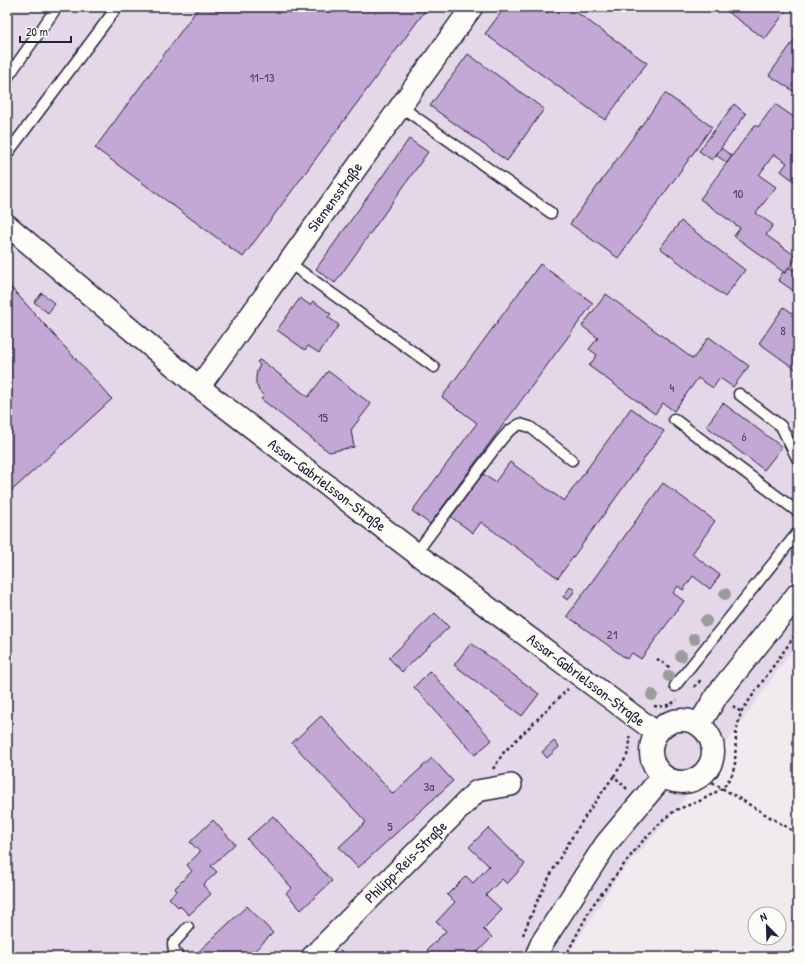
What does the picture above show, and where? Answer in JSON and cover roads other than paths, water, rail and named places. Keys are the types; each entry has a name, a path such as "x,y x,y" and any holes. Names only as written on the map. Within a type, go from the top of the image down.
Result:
{"street":[{"name":"Siemensstraße","path":"199,387 472,7"},
{"name":"Assar-Gabrielsson-Straße","path":"7,225 199,387 416,553 657,733"},
{"path":"699,725 717,694 798,594"},
{"path":"681,720 699,725 711,740 713,750 712,759 708,768 702,776 693,781 672,781 663,776 656,769 652,761 651,746 657,733 663,726 681,720"},
{"path":"536,957 542,943 606,844 663,776"},
{"name":"Philipp-Reis-Straße","path":"312,957 477,791 510,785"}],"lane":[{"path":"7,78 57,7"},
{"path":"7,154 117,7"},
{"path":"400,106 551,213"},
{"path":"288,262 434,367"},
{"path":"739,394 781,426 798,460"},
{"path":"674,418 798,512"},
{"path":"416,553 501,440 520,424 530,427 572,460"},
{"path":"675,686 798,532"},
{"path":"179,957 174,952 173,944 188,927"}]}
